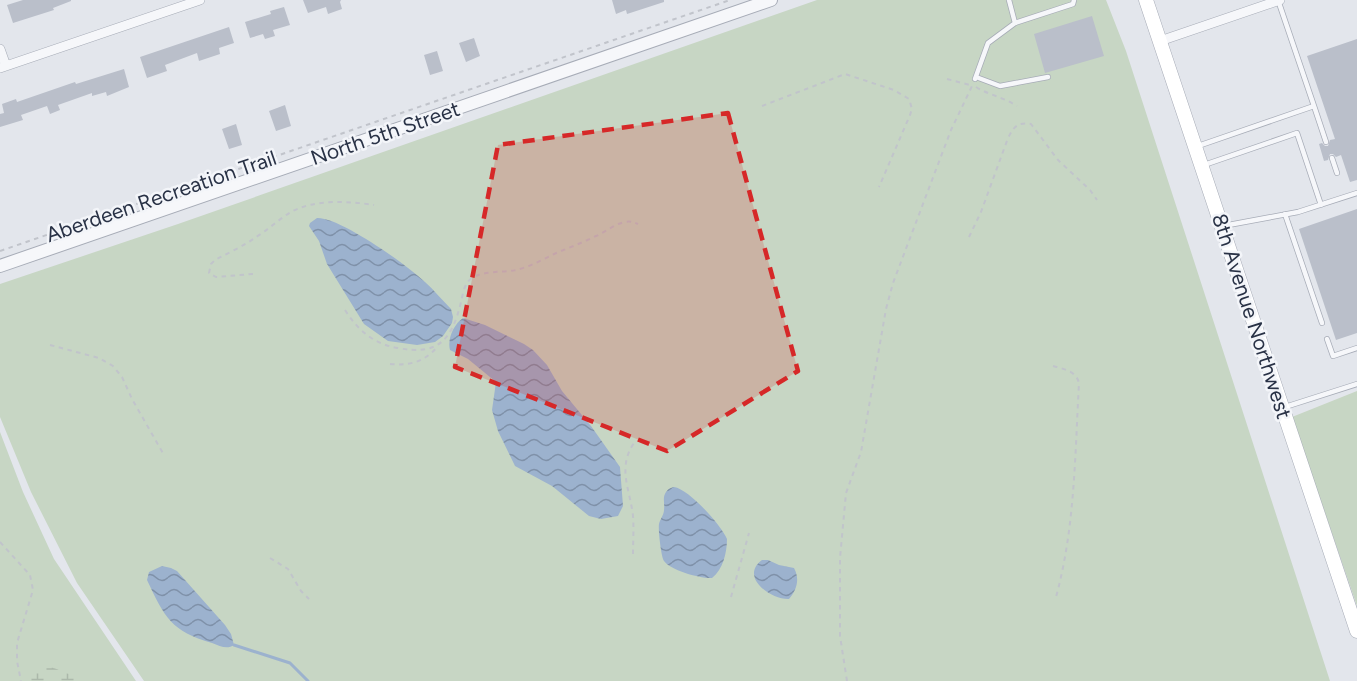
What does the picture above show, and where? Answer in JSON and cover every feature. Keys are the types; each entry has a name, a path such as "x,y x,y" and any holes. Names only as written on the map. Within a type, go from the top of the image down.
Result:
{"main road":[{"name":"8th Avenue Northwest","path":"1146,0 1357,631"}],"street":[{"path":"0,49 3,67 178,4 200,0"},
{"name":"North 5th Street","path":"0,266 768,0"},
{"path":"1160,41 1279,0"}],"lane":[{"path":"1009,0 1015,23"},
{"path":"1048,77 1000,86 976,78 988,43 1015,23 1073,4 1074,0"},
{"path":"1279,0 1326,141"},
{"path":"1195,147 1314,106"},
{"path":"1202,165 1297,133 1321,205"},
{"path":"1332,158 1337,173"},
{"path":"1222,226 1285,214 1357,193"},
{"path":"1285,214 1322,323"},
{"path":"1327,339 1333,356 1357,348"},
{"path":"1282,408 1357,384"}],"path":[{"name":"Aberdeen Recreation Trail","path":"0,251 730,0"},
{"path":"762,106 845,74 894,90 909,99 912,109 910,116 879,187"},
{"path":"846,681 840,636 840,558 846,493 861,452 886,309 893,283 951,130 976,78"},
{"path":"947,80 972,85 989,95 1005,98 1017,106"},
{"path":"969,237 981,212 1008,138 1013,128 1023,123 1031,124 1058,160 1090,190 1097,200"},
{"path":"253,274 216,277 209,273 211,264 215,260 254,239 292,212 308,206 333,203 374,205"},
{"path":"390,364 401,365 422,360 431,354 450,330 467,282 472,278 483,273 519,269 597,236 617,224 631,222 638,224"},
{"path":"345,310 359,330 378,343 417,351 424,351 439,345"},
{"path":"50,345 99,358 113,366 122,377 164,455"},
{"path":"1053,366 1073,374 1078,378 1079,383 1078,425 1068,533 1064,568 1056,597"},
{"path":"633,554 633,520 624,463 634,443"},
{"path":"731,597 749,533"},
{"path":"0,542 30,575 33,590 17,643 17,661 21,681"},
{"path":"270,558 288,569 301,591 309,599"}],"highlighted area":[{"path":"728,113 798,371 667,451 455,367 498,145"}],"green space":[{"path":"817,0 1106,0 1126,51 1330,681 144,681 77,583 31,492 0,417 0,284"},
{"path":"1357,391 1357,606 1292,417"},
{"path":"0,432 23,492 54,559 136,681 0,681"},
{"path":"38,666 54,668 87,681 30,681 31,670"}],"water":[{"path":"317,218 328,220 357,233 389,254 428,285 451,309 452,323 443,336 435,342 417,345 388,341 364,324 327,264 319,241 309,226"},
{"path":"463,318 485,325 524,344 547,365 562,391 591,426 620,467 623,506 618,516 601,519 589,516 552,486 515,466 498,431 492,410 496,382 468,359 450,350 452,332"},
{"path":"674,487 688,494 704,509 727,539 724,560 712,578 679,571 664,561 659,524 664,512 665,494"},
{"path":"762,560 794,568 797,584 789,599 774,596 760,586 754,573"},
{"path":"162,566 177,571 225,625 234,645 223,647 198,638 178,628 171,621 147,580 149,572"}],"building":[{"path":"23,0 71,1 53,8 54,10 13,23 7,5"},
{"path":"303,0 341,0 342,9 328,14 326,7 308,13"},
{"path":"612,0 664,0 664,2 627,14 626,10 616,14"},
{"path":"284,7 290,25 273,30 275,36 265,39 263,34 250,38 245,22 271,14 270,11"},
{"path":"1092,16 1104,56 1045,73 1034,34"},
{"path":"229,27 234,43 219,48 220,54 199,61 197,53 165,65 167,71 147,78 140,57"},
{"path":"474,38 480,56 466,62 459,43"},
{"path":"1357,39 1357,180 1350,182 1341,155 1336,157 1330,154 1328,160 1324,161 1319,144 1328,146 1330,140 1335,139 1307,56"},
{"path":"437,51 443,71 430,75 424,55"},
{"path":"124,69 129,87 107,96 106,92 92,96 92,93 58,105 60,110 50,114 47,106 21,115 23,120 0,127 0,114 4,113 2,104 16,99 17,102 75,82 76,84"},
{"path":"285,105 291,126 276,131 269,111"},
{"path":"236,124 242,145 229,149 222,129"},
{"path":"1357,209 1357,333 1336,340 1299,229"}],"waterway":[{"path":"234,645 290,663 308,681"}]}
